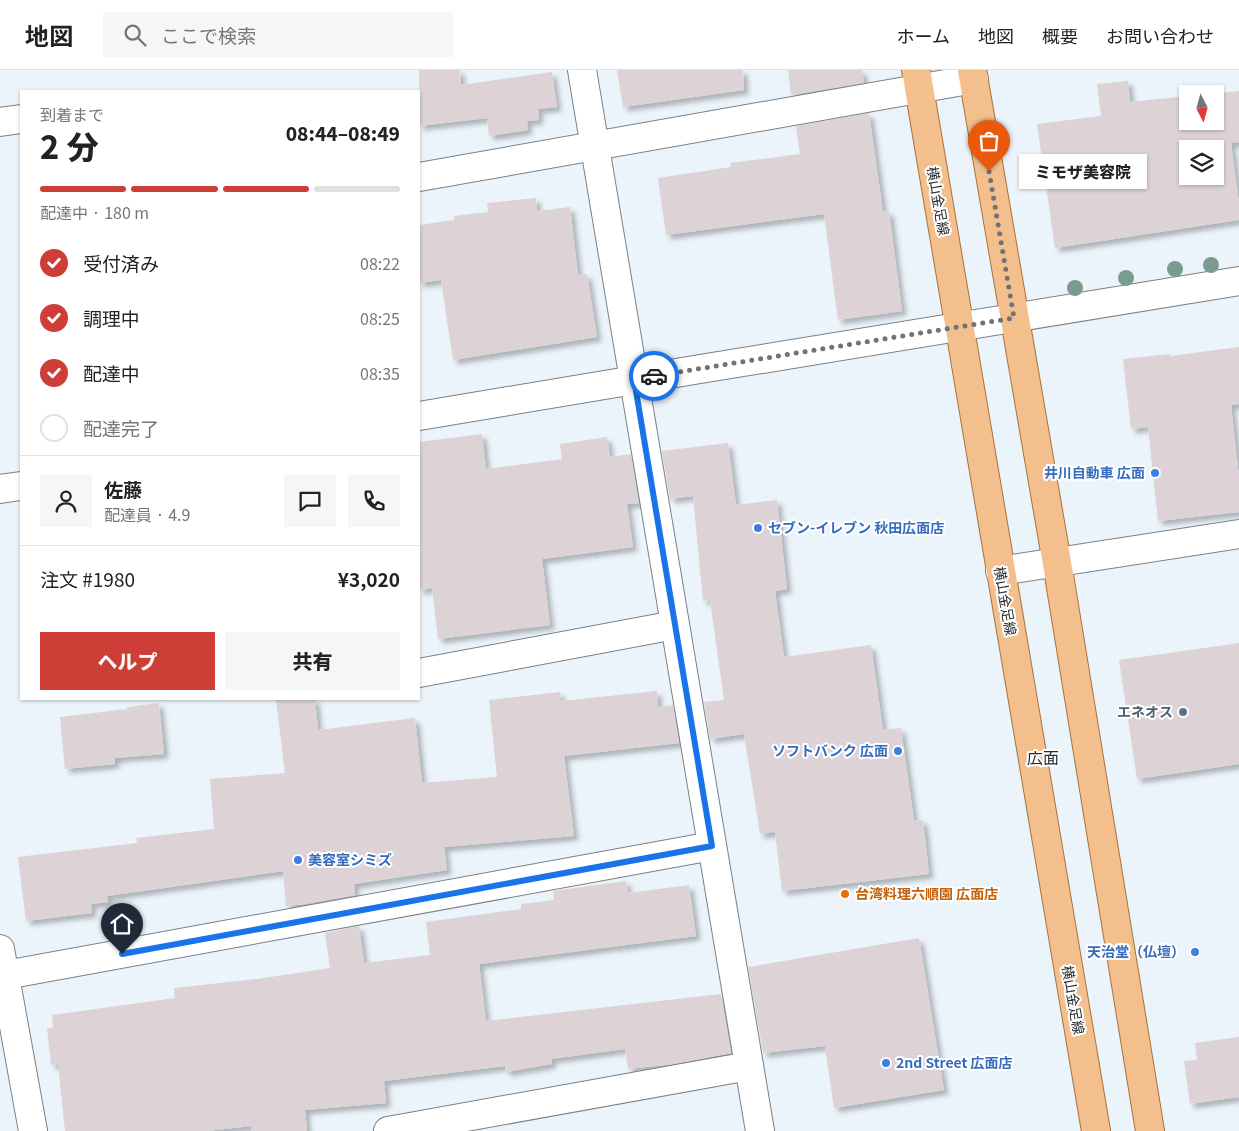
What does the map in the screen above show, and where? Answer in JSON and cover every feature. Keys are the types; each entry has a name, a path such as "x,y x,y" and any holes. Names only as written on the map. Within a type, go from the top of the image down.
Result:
{"main road":[{"path":"973,75 1057,563 1150,1131"},
{"name":"横山金足線","path":"917,80 1096,1131"}],"street":[{"path":"582,70 760,1131"},
{"path":"420,176 595,146 917,80 973,75"},
{"path":"0,122 20,119"},
{"path":"420,416 634,379 960,328 1239,281"},
{"path":"0,489 20,486"},
{"path":"1000,571 1239,534"},
{"path":"420,673 675,625"},
{"path":"33,1131 1,967 712,846"},
{"path":"388,1131 749,1066"}],"building":[{"path":"419,70 460,70 461,85 552,72 557,107 538,109 539,120 527,121 528,130 489,136 487,118 420,126"},
{"path":"617,70 743,70 744,90 623,107"},
{"path":"788,70 862,70 864,83 791,95"},
{"path":"1128,81 1130,102 1179,97 1179,130 1224,130 1224,93 1239,91 1239,142 1231,143 1239,204 1239,220 1055,248 1037,124 1101,116 1097,84"},
{"path":"869,113 883,212 889,211 902,311 838,320 824,214 666,235 658,178 731,167 730,163 800,154 796,126"},
{"path":"536,198 537,211 570,207 578,275 587,274 597,337 453,360 441,280 420,283 420,225 454,220 454,216 488,212 487,203"},
{"path":"1239,347 1239,404 1231,405 1239,478 1239,512 1158,521 1148,427 1131,429 1123,359 1170,354 1170,356"},
{"path":"482,434 486,469 562,459 560,444 607,437 610,457 631,454 639,503 627,504 633,547 542,559 550,625 438,639 432,588 420,590 420,442"},
{"path":"728,443 736,505 777,500 787,589 775,591 784,657 871,645 883,730 901,728 914,821 923,820 929,874 782,891 775,832 760,834 744,734 710,739 704,702 724,700 710,600 703,601 693,496 670,499 662,451"},
{"name":"エネオス","path":"1239,643 1239,764 1137,779 1119,660"},
{"path":"657,691 658,707 673,705 679,743 564,756 574,836 444,847 447,870 354,884 355,895 305,904 286,906 283,871 107,896 108,902 91,904 92,913 26,921 18,857 137,843 136,838 214,829 210,779 285,773 276,700 315,700 318,730 415,718 422,783 497,777 489,700 560,692 561,701"},
{"path":"159,703 164,754 115,758 115,764 65,769 60,717"},
{"path":"626,881 628,893 689,885 696,936 479,964 486,1021 721,994 731,1053 673,1064 628,1069 625,1049 551,1059 552,1064 506,1072 505,1066 384,1081 386,1103 305,1110 307,1131 252,1131 251,1126 206,1131 65,1131 58,1064 51,1065 47,1028 53,1028 52,1015 175,998 174,988 257,979 330,968 325,933 359,926 364,963 430,955 426,922 521,909 521,904 554,900 553,891"},
{"path":"919,938 944,1090 834,1108 825,1046 763,1053 748,967"},
{"path":"1239,1037 1239,1097 1190,1104 1184,1061 1197,1060 1195,1043"}],"way so far":[{"path":"654,376 1014,318 989,171"}],"place":[{"name":"ミモザ美容院","path":"989,171"},
{"name":"井川自動車 広面","path":"1155,473"},
{"name":"セブン-イレブン 秋田広面店","path":"758,528"},
{"name":"エネオス","path":"1183,712"},
{"name":"ソフトバンク 広面","path":"898,751"},
{"name":"美容室シミズ","path":"298,860"},
{"name":"台湾料理六順園 広面店","path":"845,894"},
{"name":"天治堂（仏壇）","path":"1195,952"},
{"name":"2nd Street 広面店","path":"886,1063"}],"district":[{"name":"広面","path":"1043,758"}],"route":[{"path":"122,954 712,846 634,379 654,376"}]}
